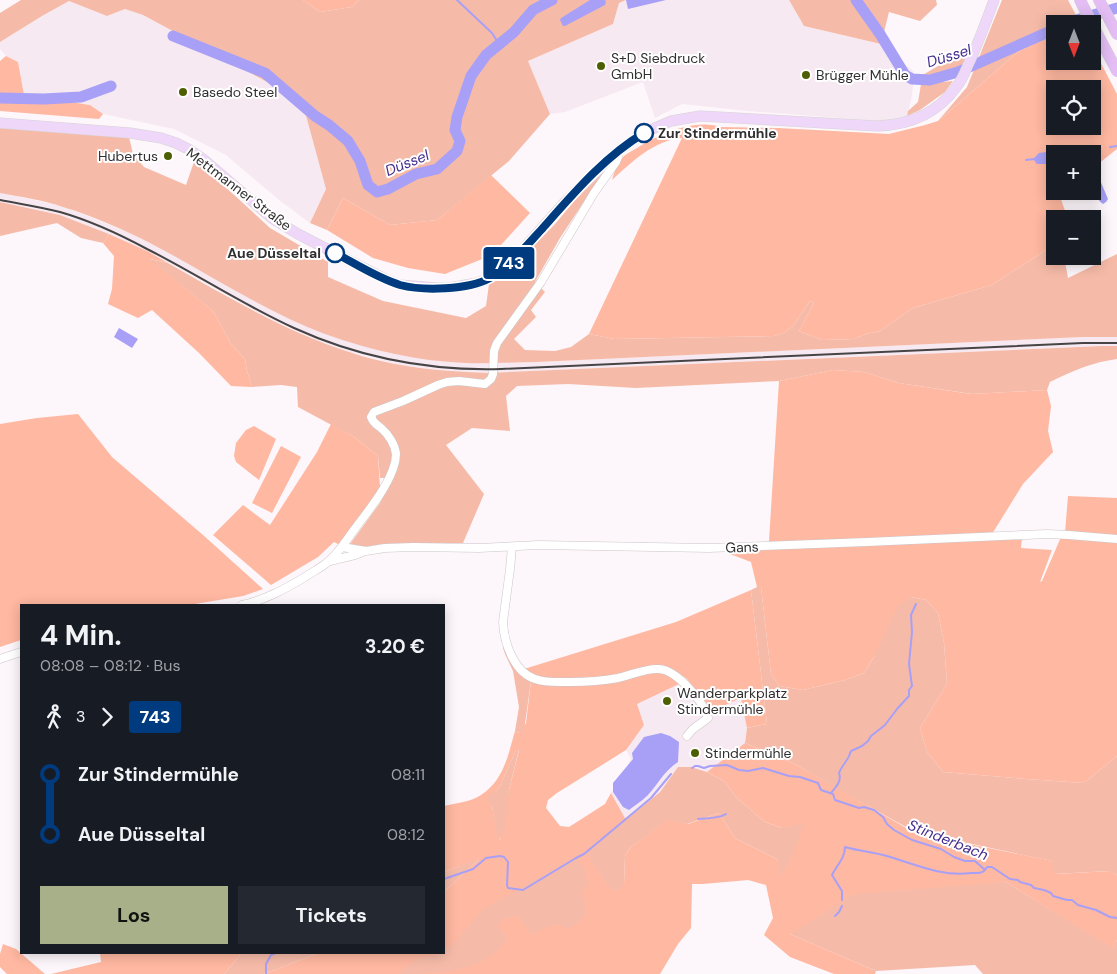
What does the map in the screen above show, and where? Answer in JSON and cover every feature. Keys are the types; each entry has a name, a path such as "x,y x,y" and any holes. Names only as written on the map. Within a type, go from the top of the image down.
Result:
{"highway":[{"path":"1080,0 1088,15"},
{"path":"1099,0 1117,34"},
{"path":"1101,41 1117,71"}],"main road":[{"name":"Mettmanner Straße","path":"0,123 130,133 161,138 176,143 203,159 273,219 298,234 400,285 448,288 477,283 503,269 566,202 616,153 650,130 671,121 700,116 877,126 900,124 933,110 949,96 961,80 994,0"}],"street":[{"path":"248,604 278,593 325,565 342,547 384,488 394,467 396,456 393,443 387,434 374,423 371,417 372,414 438,384 459,380 484,384 491,379 494,351 497,343 540,282 594,193 616,162 618,157 616,153"},
{"name":"Gans","path":"329,561 366,551 413,547 479,548 538,545 710,548 1047,534 1117,539"},
{"name":"Gans","path":"342,547 366,551"},
{"path":"512,547 503,630 511,654 522,671 541,681 579,682 614,679 653,669 666,670 681,679 707,713 708,718 687,736"},
{"path":"0,659 20,652"}],"shaded area":[{"path":"21,0 303,0 320,12 352,7 359,0 626,0 619,3 613,24 528,61 550,114 509,161 437,220 390,225 343,198 327,230 310,223 326,189 302,101 143,15 125,9 107,16 69,1 0,42 0,13"},
{"path":"303,0 359,0 352,7 320,12"},
{"path":"590,0 605,0 606,2 605,5 563,26 561,18"},
{"path":"626,0 789,0 804,26 881,44 914,72 912,96 907,116 877,121 682,104 655,118 643,82 565,112 550,114 528,61 613,24 619,3"},
{"path":"626,0 666,0 628,9"},
{"path":"789,0 936,0 937,5 920,21 889,12 881,44 804,26"},
{"path":"1002,0 1068,0 1076,15 1046,15 1046,38 1018,52 938,121 967,87"},
{"path":"69,1 107,16 125,9 143,15 302,101 326,189 310,223 279,200 226,155 174,129 103,114 90,105 24,95 18,62 6,56 0,49 0,42"},
{"path":"1046,38 1046,70 1101,70 1101,63 1117,94 1117,149 1101,162 1101,145 1046,145 1046,200 1061,200 1065,210 1046,210 1046,250 992,285 913,308 880,331 854,339 822,340 799,331 814,303 810,301 793,326 784,333 774,336 614,339 589,334 682,138 653,147 612,180 618,164 627,154 666,133 689,126 711,125 889,134 938,121 1018,52"},
{"path":"972,46 962,68 926,77 921,76"},
{"path":"6,56 18,62 24,95 90,105 103,114 99,119 0,111 0,102 3,102 7,93 0,93 0,61"},
{"path":"953,81 945,92 920,110 907,116 908,111 918,102 921,84"},
{"path":"0,128 129,137 133,154 144,167 186,185 195,159 270,228 328,262 328,277 383,301 466,318 486,306 489,284 505,275 555,224 608,165 560,238 535,282 545,292 531,310 536,317 514,339 525,350 555,351 571,347 589,334 614,339 774,336 784,333 793,326 810,301 814,303 799,331 822,340 854,339 880,331 913,308 992,285 1046,250 1046,265 1066,265 1068,278 1095,265 1101,265 1101,262 1117,254 1117,337 537,362 447,362 394,354 325,334 258,303 150,243 118,228 48,202 0,193"},
{"path":"1046,152 1046,164 1037,164 1033,159 1039,153"},
{"path":"491,175 530,213 492,255 445,274 408,268 373,258 327,230 343,198 390,225 437,220"},
{"path":"1101,182 1108,199 1103,204 1099,200 1101,200"},
{"path":"0,193 62,206 128,232 297,322 350,342 402,355 423,358 466,363 537,362 1083,337 1117,337 1117,346 488,373 456,372 399,365 346,351 321,342 270,319 147,251 60,215 0,202"},
{"path":"0,202 60,215 109,234 103,243 81,238 57,223 0,236"},
{"path":"109,234 147,251 168,263 150,259 213,311 231,344 245,359 252,387 231,386 199,353 152,310 138,318 108,304 112,289 114,256 103,243"},
{"path":"149,259 168,263 252,310 339,349 401,365 433,369 488,373 1101,346 1117,346 1117,359 1091,365 1066,374 1050,382 1047,390 972,394 899,383 864,372 833,370 779,381 636,388 568,384 517,386 506,396 510,431 472,428 446,445 484,494 463,543 383,544 366,547 350,544 380,503 391,478 380,478 378,456 354,437 298,407 297,387 281,385 252,387 245,359 231,344 213,311"},
{"path":"119,328 138,339 132,348 114,337"},
{"path":"833,370 864,372 899,383 971,394 1047,390 1051,406 1048,431 1053,452 1023,484 992,534 1022,538 1021,548 1052,550 1040,582 1061,537 1117,542 1117,756 1084,783 943,772 927,752 920,728 947,684 944,643 938,613 926,600 911,597 864,673 845,680 803,690 779,686 771,674 761,587 757,587 751,562 730,554 729,551 762,549 769,541 779,381"},
{"path":"78,414 112,457 263,589 243,596 195,604 20,604 20,640 0,647 0,424"},
{"path":"331,424 354,437 378,456 380,488 340,545 334,542 318,557 271,585 213,535 243,505 270,525 317,452"},
{"path":"254,426 276,439 259,480 236,462 234,456 236,443 246,430"},
{"path":"281,446 301,457 272,513 252,503"},
{"path":"1068,496 1117,498 1117,538 1065,533"},
{"path":"761,587 771,674 779,686 803,690 845,680 864,673 874,657 898,606 911,597 926,600 938,613 944,643 947,684 920,728 927,752 943,772 1084,783 1117,756 1117,875 1110,871 1054,874 1052,861 915,832 795,764 745,743 747,728 767,724 751,590"},
{"path":"751,590 767,724 747,728 741,698 712,711 687,679 670,668 656,667 597,678 556,680 534,676 524,669 676,622"},
{"path":"504,645 518,673 531,681 524,731 519,733 515,731 519,707 513,671 505,654"},
{"path":"654,671 663,673 681,683 637,704 644,725 626,750 548,800 546,808 560,826 569,827 605,804 611,793 626,820 612,832 624,884 625,856 630,848 667,819 688,824 719,813 735,838 777,859 782,876 782,828 765,822 736,797 725,782 707,772 745,743 795,764 915,833 1053,861 1055,874 1111,871 1117,875 1117,940 1112,949 1006,882 790,934 876,971 875,974 834,974 790,957 764,935 773,918 766,885 748,880 692,884 691,928 678,944 660,974 264,974 316,954 445,954 445,891 479,859 445,872 445,806 477,797 489,789 495,782 504,766 515,731 519,733 526,723 531,681 560,684 604,684","holes":["516,750 519,750 499,841 492,806 496,791"]},
{"path":"687,679 712,711 742,698 747,728 745,743 708,772 691,767 678,767 660,792 626,820 611,793 631,759 626,750 644,725 637,704"},
{"path":"661,733 679,742 678,762 665,774 648,795 629,810 623,807 613,792 613,783 633,759 632,753 644,737"},
{"path":"519,749 509,790 505,829 498,841 492,806 487,800 487,796 496,791 500,786 516,750"},
{"path":"678,767 691,767 707,772 725,782 736,797 765,822 782,828 804,823 793,855 781,877 777,859 735,838 719,813 687,824 667,820 630,848 625,856 624,884 618,891 610,889 586,852 660,792"},
{"path":"575,857 584,866 588,882 582,894 585,902 585,916 576,925 566,929 559,924 549,926 531,935 518,916 503,919 498,927 508,938 488,958 465,968 452,971 399,974 417,959 445,954 445,949 453,944 482,910"},
{"path":"480,858 445,891 445,872"},
{"path":"1006,882 1112,948 1117,940 1117,974 983,974 975,965 876,971 790,934 854,894"},
{"path":"3,944 16,949 45,974 7,974 0,967 0,954"},
{"path":"100,954 241,954 224,974 51,974 101,962"},
{"path":"241,954 316,954 264,974 224,974"}],"waterway":[{"path":"457,0 492,33 499,44"},
{"name":"Düssel","path":"173,36 265,73 315,116 348,141 360,161 368,185 377,192 388,189 416,174 437,169 457,151 460,141 455,130 457,117 471,76 486,55 514,32 533,10 552,0"},
{"name":"Düssel","path":"856,0 905,75 912,79 930,80 958,72 1046,33"},
{"name":"Düssel","path":"1093,15 1117,8"},
{"name":"Düssel","path":"0,98 44,99 81,97 111,86"},
{"path":"1110,147 1117,146"},
{"path":"1026,160 1034,159"},
{"path":"831,793 838,784 840,779 839,773 851,751 862,746 885,725 909,696 909,690 912,686 909,664 912,632 911,615 916,604"},
{"name":"Stinderbach","path":"692,768 695,766 704,768 727,765 739,770 748,771 763,768 818,783 821,790 833,794 835,800 859,808 864,807 874,810 894,830 912,840 941,849 965,861 975,861 985,870 987,867 992,867 1010,879 1018,880 1034,888 1051,893 1053,896 1072,900 1078,905 1117,918"},
{"name":"Stinderbach","path":"445,879 473,869 486,858 500,856 504,857 508,862 508,888 523,890 584,854 651,798 671,774"},
{"path":"698,819 716,818 726,814"},
{"path":"842,900 842,891 832,875 842,858 845,847 949,873 979,873 985,870"},
{"path":"835,916 842,906"},
{"name":"Stinderbach","path":"266,974 266,964 273,954"}],"railway":[{"path":"0,200 60,212 104,228 166,259 275,319 319,338 370,355 422,365 448,368 501,369 1117,343"}],"bus line":[{"name":"743","path":"335,253 400,285 448,288 477,283 503,269 604,163 644,133"}],"place":[{"name":"S+D Siebdruck GmbH","path":"601,66"},
{"name":"Brügger Mühle","path":"806,75"},
{"name":"Basedo Steel","path":"183,92"},
{"name":"Zur Stindermühle","path":"644,133"},
{"name":"Hubertus","path":"168,156"},
{"name":"Aue Düsseltal","path":"335,253"},
{"name":"Wanderparkplatz Stindermühle","path":"667,701"},
{"name":"Stindermühle","path":"695,753"}]}
